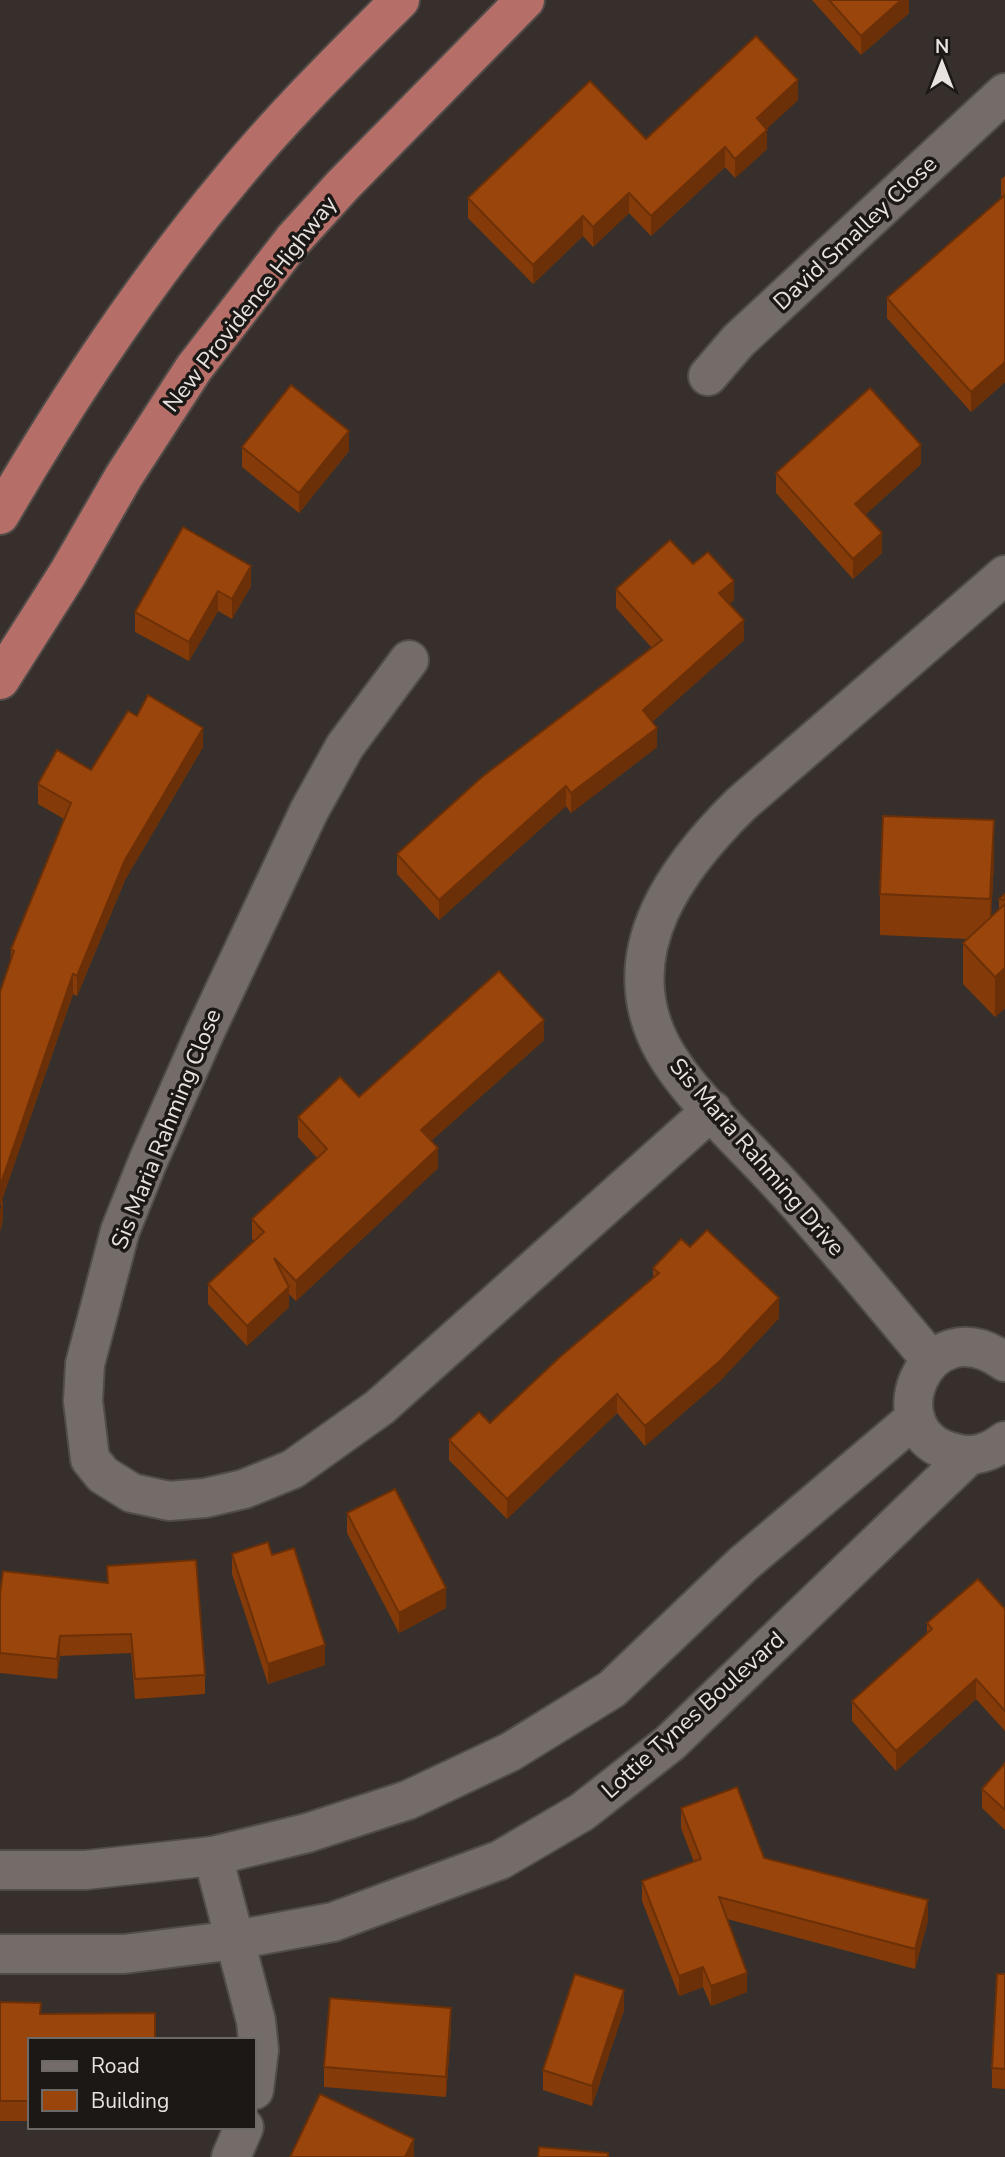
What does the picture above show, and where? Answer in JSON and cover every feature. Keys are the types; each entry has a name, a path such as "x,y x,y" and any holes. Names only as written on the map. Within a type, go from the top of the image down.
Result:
{"highway":[{"path":"0,515 54,423 167,260 229,181 295,105 400,0"},
{"name":"New Providence Highway","path":"0,680 68,573 124,476 194,368 293,240 326,203 525,0"}],"street":[{"name":"David Smalley Close","path":"708,376 738,341 1005,93"},
{"name":"Sis Maria Rahming Drive","path":"931,1360 789,1194 684,1077 659,1042 648,1005 644,964 652,931 678,873 703,841 741,804 1005,575"},
{"name":"Sis Maria Rahming Close","path":"409,660 345,746 309,811 205,1032 120,1231 85,1364 83,1401 90,1459 103,1475 132,1493 169,1501 205,1498 244,1489 293,1469 380,1406 712,1110"},
{"path":"993,1451 946,1451 927,1438 915,1418 914,1386 931,1360 949,1349 970,1346 990,1351 1005,1362"},
{"path":"0,1870 86,1870 213,1856 307,1833 408,1800 510,1752 612,1689 743,1564 915,1418"},
{"name":"Lottie Tynes Boulevard","path":"0,1954 124,1954 235,1940 333,1922 500,1860 582,1812 670,1742 993,1451"},
{"path":"213,1856 256,2021 259,2050 256,2074"},
{"path":"231,2157 243,2129"}],"building":[{"path":"829,0 901,0 861,36"},
{"path":"756,36 798,80 757,118 767,130 735,159 725,147 651,216 629,193 593,227 583,216 533,265 468,198 590,81 646,139"},
{"path":"1005,195 1005,362 971,392 887,298"},
{"path":"291,385 349,431 299,493 242,447"},
{"path":"870,388 921,445 855,504 882,533 853,559 776,473"},
{"path":"183,527 251,566 232,599 218,591 189,642 135,612"},
{"path":"670,540 693,564 708,552 734,581 719,593 744,620 643,710 657,728 571,793 566,786 439,900 397,854 482,777 662,640 616,589"},
{"path":"148,695 203,728 125,860 77,976 73,974 0,1186 0,992 14,951 11,949 71,803 38,784 57,750 91,770 128,711 137,716"},
{"path":"883,816 994,820 990,899 880,894"},
{"path":"1005,904 1005,968 995,977 963,943"},
{"path":"499,971 544,1020 421,1130 438,1148 296,1281 274,1258 289,1287 247,1326 208,1284 264,1232 252,1219 327,1149 298,1117 340,1077 359,1097"},
{"path":"707,1230 779,1298 720,1361 645,1426 617,1394 507,1499 449,1440 479,1412 490,1423 560,1357 659,1273 653,1268 681,1239 690,1247"},
{"path":"395,1489 446,1588 399,1613 347,1513"},
{"path":"268,1542 272,1555 294,1548 325,1645 268,1664 232,1554"},
{"path":"196,1560 205,1675 135,1679 131,1634 60,1636 57,1659 0,1653 0,1594 3,1571 108,1583 107,1566"},
{"path":"978,1579 1005,1609 1005,1711 976,1679 896,1751 852,1701 932,1629 927,1623"},
{"path":"1005,1763 1005,1810 982,1789"},
{"path":"737,1787 764,1858 928,1900 915,1949 719,1897 747,1973 711,1986 703,1967 679,1976 642,1881 701,1859 681,1808"},
{"path":"575,1974 624,1990 592,2086 543,2070"},
{"path":"997,1974 1005,1974 1005,2069 992,2068"},
{"path":"330,1998 451,2008 446,2077 324,2067"},
{"path":"0,2002 41,2003 40,2014 155,2013 155,2038 28,2038 28,2101 0,2101"},
{"path":"320,2094 414,2139 405,2157 290,2157"},
{"path":"539,2147 608,2153 608,2157 538,2157"}]}
